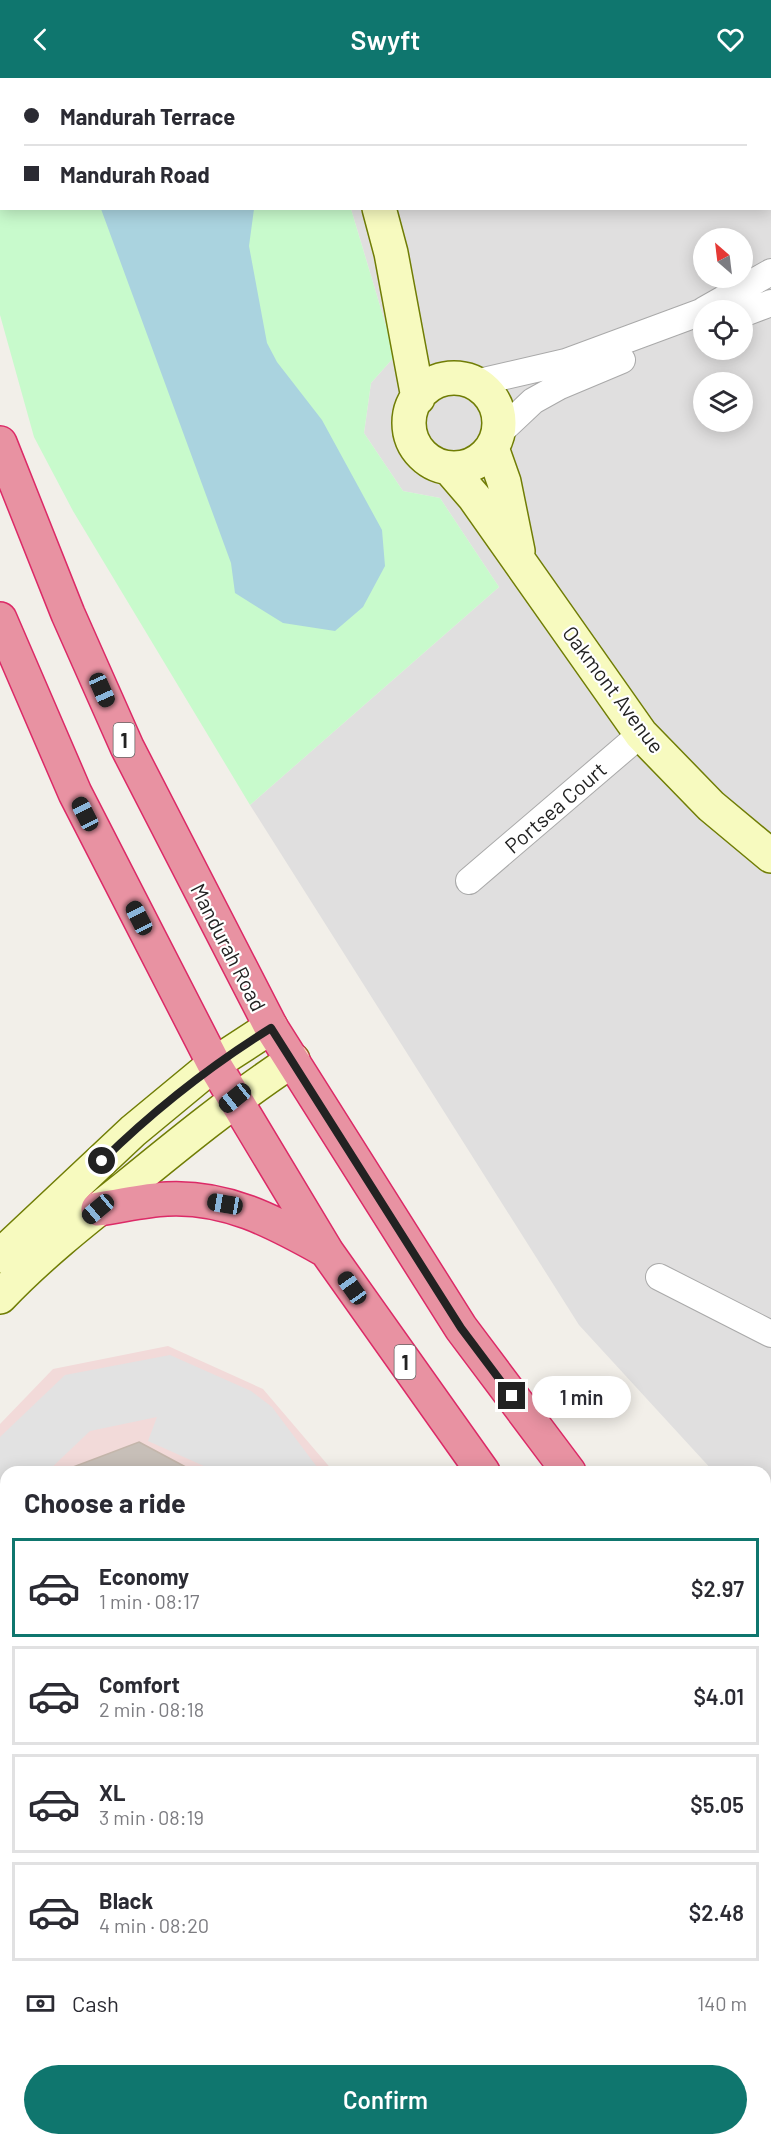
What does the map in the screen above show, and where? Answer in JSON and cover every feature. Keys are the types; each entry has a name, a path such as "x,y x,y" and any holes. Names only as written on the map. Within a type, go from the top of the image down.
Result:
{"highway":[{"name":"Mandurah Road","path":"0,443 68,614 127,747 271,1028 461,1328 564,1466"},
{"name":"1","path":"0,619 75,793 214,1064 327,1252 479,1466"},
{"path":"98,1209 166,1199 198,1199 225,1204 252,1211 327,1252"}],"street":[{"path":"380,210 407,330 418,398"},
{"path":"723,300 771,272"},
{"path":"753,310 771,303"},
{"path":"693,315 566,362 466,381 435,383 418,398 410,414 413,441 424,456 449,468 473,464 533,401 560,386 693,333"},
{"path":"407,330 466,381 487,392 495,405 499,420 495,441"},
{"name":"Oakmont Avenue","path":"495,441 520,561"},
{"name":"Oakmont Avenue","path":"449,468 520,561 641,734 711,806 771,856"},
{"name":"Portsea Court","path":"470,881 641,734"},
{"path":"0,1256 133,1131 214,1064 271,1028"},
{"path":"0,1297 20,1275 235,1098 293,1060"},
{"path":"659,1277 771,1334"}],"shaded area":[{"path":"351,210 771,210 771,1466 708,1466 579,1325 250,805 499,587 440,498 403,491 364,433 371,383 395,356"},
{"path":"168,1346 263,1389 329,1466 0,1466 0,1424 53,1369"},
{"path":"170,1355 251,1391 272,1407 316,1466 204,1466 148,1441 157,1417 90,1431 53,1466 0,1466 0,1437 65,1375"}],"green space":[{"path":"0,210 351,210 395,356 371,383 364,433 403,491 440,498 499,587 250,805 73,511 34,437 0,315"}],"water":[{"path":"101,210 254,210 249,246 267,343 277,362 322,420 382,530 385,566 363,607 335,631 283,623 235,593 231,563"}],"building":[{"path":"139,1442 184,1466 76,1466"}],"route":[{"path":"102,1161 133,1131 214,1064 271,1028 461,1328 512,1396"}]}
